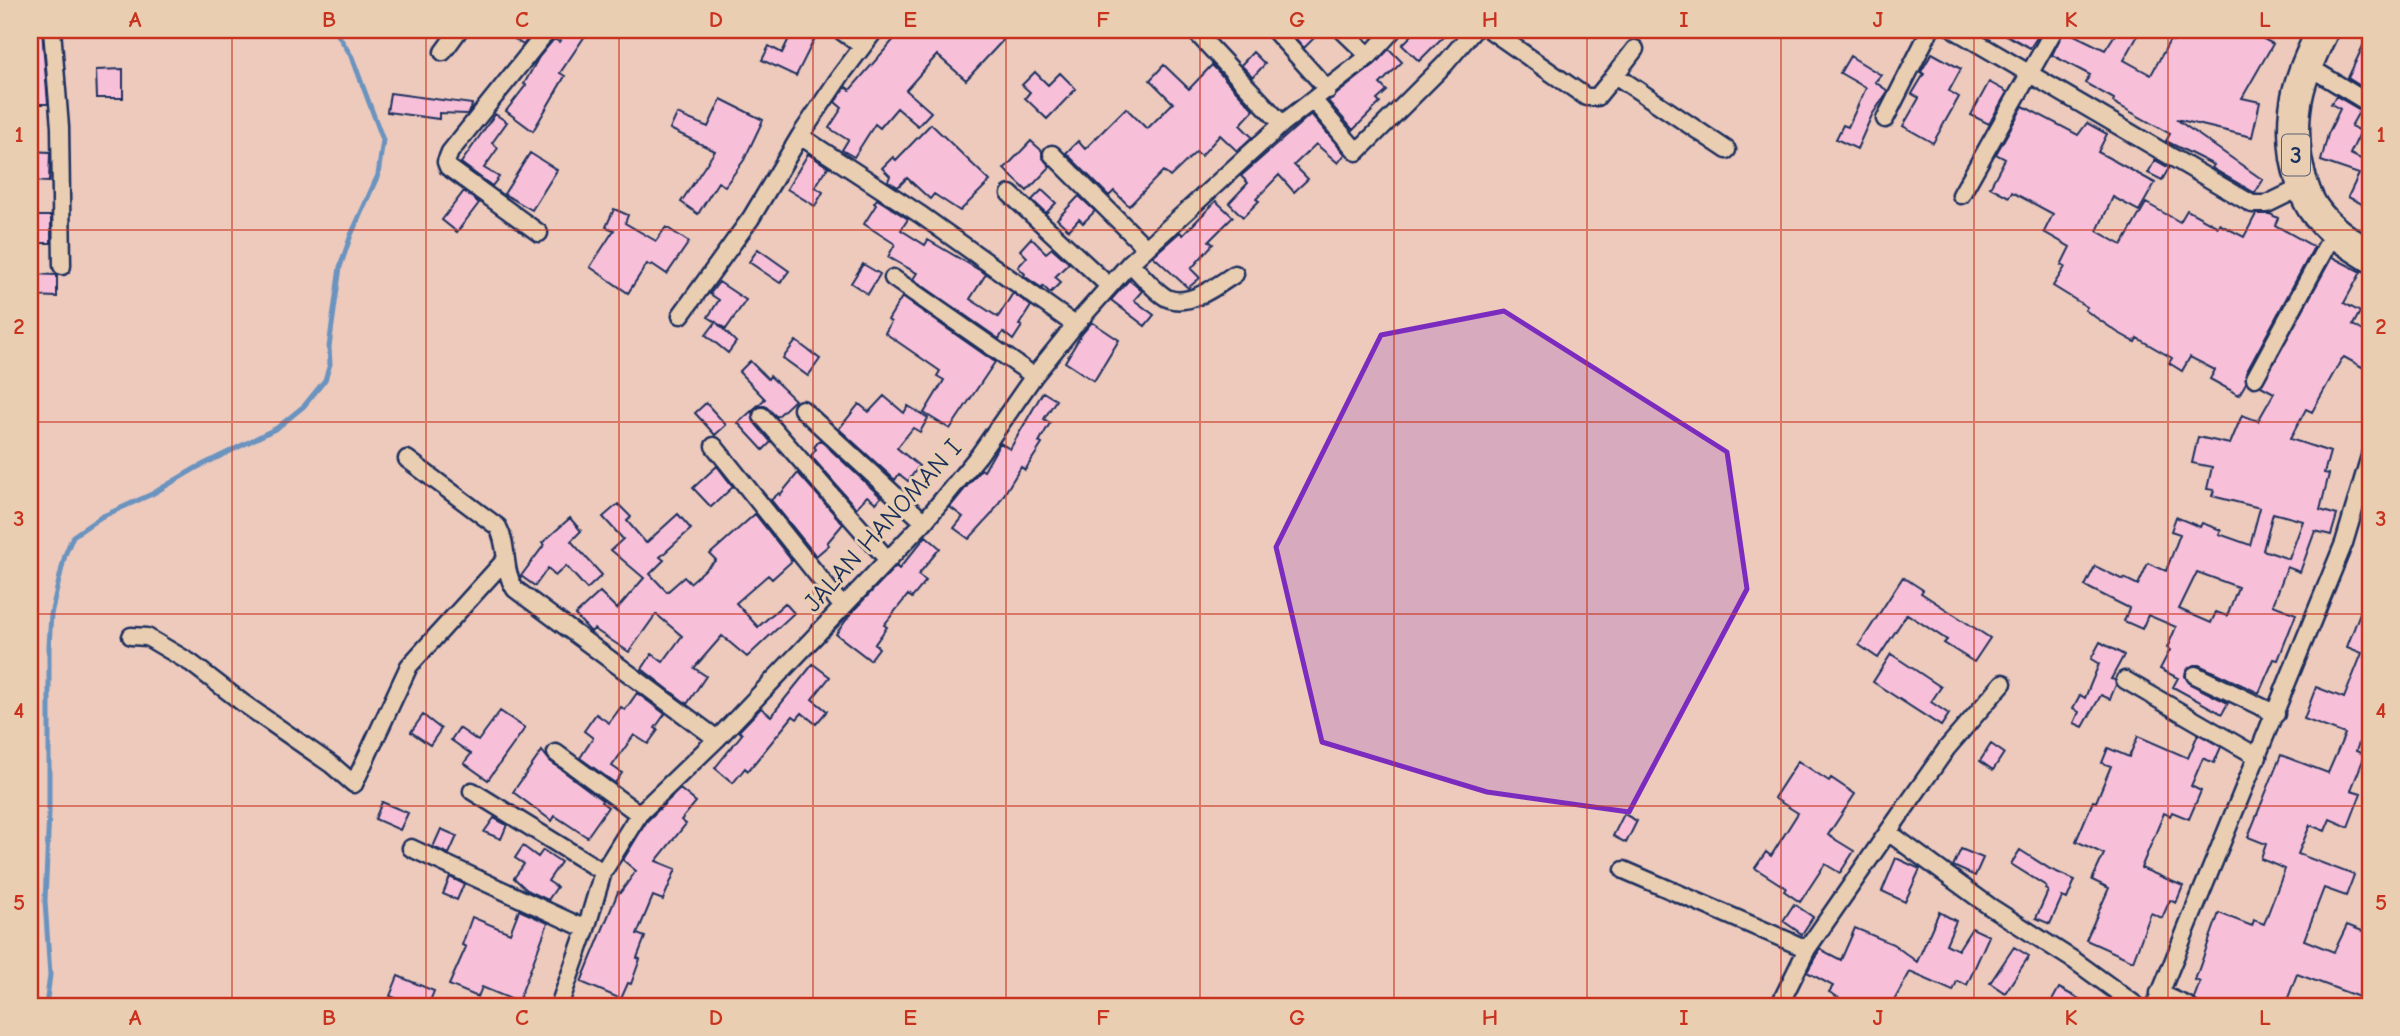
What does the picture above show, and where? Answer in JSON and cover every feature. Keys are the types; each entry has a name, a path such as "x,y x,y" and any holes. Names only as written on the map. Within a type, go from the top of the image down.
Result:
{"highway":[{"name":"3","path":"2323,30 2306,65 2296,97 2292,129 2298,170 2313,208 2334,232 2370,256"}],"street":[{"path":"52,30 60,128 62,266"},
{"path":"443,52 459,30"},
{"path":"539,233 447,167 446,162 450,152 548,30"},
{"path":"840,30 862,46"},
{"path":"681,315 751,218 800,136 875,30"},
{"path":"1194,30 1282,124"},
{"path":"1274,30 1328,90"},
{"path":"1342,30 1369,56"},
{"name":"JALAN HANOMAN I","path":"559,1006 603,872 639,814 718,739 924,522 979,455 1034,376 1074,325 1145,247 1282,124 1369,56 1393,30"},
{"path":"1314,101 1357,152 1445,64 1474,30"},
{"path":"1490,30 1586,97 1597,97 1635,49"},
{"path":"1885,119 1930,30"},
{"path":"1955,30 2252,204 2267,204 2304,186"},
{"path":"1961,195 2054,30"},
{"path":"2306,65 2370,104"},
{"path":"1615,75 1727,150"},
{"path":"800,136 921,215 1074,325"},
{"path":"1052,154 1145,247"},
{"path":"1010,194 1109,286"},
{"path":"2255,378 2334,232"},
{"path":"1130,263 1164,296 1176,300 1206,293 1235,274"},
{"path":"893,278 1034,376"},
{"path":"802,409 924,522"},
{"path":"762,416 887,559"},
{"path":"714,446 842,606"},
{"path":"2188,1006 2157,1000 2344,543 2370,456"},
{"path":"407,459 498,527 504,542 506,572 515,589 718,739"},
{"path":"131,636 147,637 191,663 332,765 354,784 408,666 477,587 505,560"},
{"path":"2195,675 2276,714"},
{"path":"2125,680 2258,757"},
{"path":"1779,1006 1807,949 1888,832 1947,748 2003,683"},
{"path":"556,753 639,814"},
{"path":"472,791 603,872"},
{"path":"1888,832 1989,906 2075,961 2137,1006"},
{"path":"411,848 586,929"},
{"path":"1624,870 1807,949"}],"highlighted area":[{"path":"1504,311 1727,452 1747,589 1629,812 1487,792 1322,742 1276,547 1381,335"}],"building":[{"path":"30,30 42,30 48,104 30,104"},
{"path":"502,30 535,30 523,45"},
{"path":"567,30 589,30 560,73 565,76 533,131 506,111 526,85 524,84 539,57 554,39 559,42"},
{"path":"793,30 819,30 796,76 762,60 769,46 782,53"},
{"path":"902,30 995,30 1005,38 966,80 937,55 906,90 931,112 918,126 897,108 880,128 875,124 854,157 842,150 848,140 829,128 842,108 835,102 846,87 850,90"},
{"path":"1288,30 1322,30 1304,48"},
{"path":"1417,30 1450,30 1419,61 1402,45"},
{"path":"1997,30 2042,30 2030,48"},
{"path":"2064,30 2105,50 2118,30 2141,30 2124,60 2151,75 2170,40 2173,41 2180,30 2247,30 2273,44 2242,98 2260,102 2252,137 2176,119 2263,180 2255,193 2212,168 2214,165 2166,141 2170,134 2113,102 2114,99 2085,83 2090,75 2052,55"},
{"path":"2370,31 2370,92 2348,78"},
{"path":"1389,49 1402,62 1380,84 1387,91 1377,100 1380,103 1353,130 1328,101 1375,64"},
{"path":"1253,52 1265,64 1253,77 1241,65"},
{"path":"1932,53 1961,69 1949,91 1959,97 1933,143 1903,126 1919,98 1912,94"},
{"path":"1850,56 1881,75 1875,82 1888,91 1872,115 1857,149 1836,139 1843,125 1848,127 1866,88 1840,73"},
{"path":"1164,65 1189,89 1212,65 1254,110 1240,125 1252,137 1237,151 1220,135 1201,156 1196,152 1170,177 1163,171 1129,206 1114,191 1109,196 1066,153 1078,141 1085,149 1126,108 1147,129 1173,103 1150,80"},
{"path":"123,69 123,98 97,98 96,70"},
{"path":"1035,72 1048,85 1060,73 1076,89 1047,119 1025,98 1030,92 1022,85"},
{"path":"1989,82 2007,92 1989,124 1971,115"},
{"path":"390,93 472,104 467,114 439,113 439,119 387,112"},
{"path":"2336,96 2360,110 2351,126 2361,131 2350,154 2365,161 2370,151 2370,208 2348,197 2359,174 2321,161 2328,134 2340,109 2331,104"},
{"path":"721,99 763,120 744,160 725,186 718,182 698,214 681,202 715,151 670,129 677,114 708,127"},
{"path":"2023,106 2078,135 2087,123 2107,134 2098,152 2155,183 2139,211 2113,197 2097,231 2122,245 2146,203 2180,222 2187,210 2244,237 2256,214 2270,214 2278,218 2275,225 2314,247 2246,373 2246,383 2239,395 2210,379 2215,370 2190,357 2182,371 2169,363 2172,358 2137,338 2135,342 2117,332 2085,310 2087,307 2053,286 2065,267 2061,265 2070,247 2044,232 2053,214 2012,192 2009,197 1990,187 2005,159 1996,154"},
{"path":"495,114 507,122 492,143 498,148 484,168 499,177 492,186 461,163"},
{"path":"1311,114 1345,154 1338,163 1316,144 1294,165 1308,179 1294,192 1279,175 1243,217 1229,203 1248,183 1241,176"},
{"path":"931,124 990,181 960,211 934,194 930,199 907,178 898,187 888,181 890,176 882,168 893,157 896,160"},
{"path":"1031,141 1042,151 1042,157 1050,167 1027,191 1004,169"},
{"path":"30,151 50,152 49,182 30,181"},
{"path":"530,153 557,170 532,210 504,194"},
{"path":"808,154 828,167 815,187 823,192 815,206 787,189"},
{"path":"2155,160 2169,168 2162,180 2148,173"},
{"path":"1042,190 1056,203 1046,213 1032,200"},
{"path":"464,191 479,203 457,232 442,220"},
{"path":"1079,196 1095,211 1083,223 1079,219 1069,230 1057,219"},
{"path":"877,199 908,219 901,230 925,245 928,240 986,274 970,299 998,317 1013,293 1031,306 1013,340 1003,332 999,339 913,279 917,273 888,257 895,244 864,224"},
{"path":"1216,201 1233,217 1209,241 1213,244 1191,269 1200,278 1188,288 1153,256 1180,232 1183,235"},
{"path":"614,209 628,215 625,223 656,241 666,227 689,242 667,274 652,264 647,264 628,293 590,267 614,230 606,227"},
{"path":"30,216 51,216 51,243 30,243"},
{"path":"1031,238 1046,253 1052,248 1069,263 1055,277 1061,282 1050,293 1024,276 1018,267 1027,257 1020,250"},
{"path":"758,249 789,271 780,283 749,262"},
{"path":"2332,257 2361,272 2344,303 2360,312 2353,325 2370,335 2370,356 2364,368 2344,357 2341,360 2312,412 2306,409 2290,439 2330,452 2324,473 2329,474 2320,510 2337,515 2331,535 2315,531 2300,572 2287,567 2273,605 2296,614 2278,660 2274,659 2259,693 2199,665 2186,670 2185,676 2190,684 2228,703 2222,714 2173,687 2178,678 2160,669 2170,650 2167,648 2176,627 2148,615 2142,629 2124,621 2129,608 2085,586 2095,566 2138,585 2148,563 2166,571 2180,534 2171,531 2176,517 2200,527 2202,523 2221,530 2219,534 2250,545 2260,508 2212,496 2214,490 2207,489 2212,467 2192,463 2198,437 2230,444 2242,415 2258,421 2274,393 2261,386","holes":["2273,513 2303,521 2289,559 2263,550","2197,572 2238,587 2227,616 2216,612 2211,623 2179,609"]},
{"path":"863,264 880,274 868,294 851,283"},
{"path":"30,274 57,275 57,297 30,296"},
{"path":"1129,280 1142,291 1134,300 1154,315 1145,326 1111,300"},
{"path":"719,282 746,300 726,329 717,323 736,342 728,353 706,335 716,322 708,317 719,300 710,294"},
{"path":"902,297 995,362 950,429 924,413 944,380 937,376 940,371 885,333 891,322 888,320"},
{"path":"1092,322 1119,340 1094,381 1065,362"},
{"path":"796,341 820,359 808,376 783,358"},
{"path":"750,361 795,400 777,417 765,406 759,406 752,412 754,422 771,442 763,450 738,423 765,399 739,372"},
{"path":"1043,392 1056,400 1044,419 1050,423 1039,442 1042,444 1025,470 1021,467 992,514 969,539 954,528 963,517 950,507 981,469 984,471 1000,443 1010,449"},
{"path":"884,396 904,413 908,406 928,418 920,432 913,428 897,448 919,466 908,481 899,474 895,480 839,429 859,404 869,412"},
{"path":"706,403 726,425 715,435 695,413"},
{"path":"820,440 881,497 876,503 867,496 856,508 811,456"},
{"path":"717,466 733,487 711,507 693,488"},
{"path":"798,473 843,524 827,543 829,545 816,556 771,500 779,493 780,495"},
{"path":"618,504 631,517 627,521 646,543 678,514 691,529 660,557 664,560 650,574 667,592 684,577 690,583 716,560 710,554 755,514 792,561 772,579 768,575 736,603 758,627 785,603 794,613 747,657 722,636 694,668 706,676 687,704 642,669 652,654 663,662 682,636 656,614 629,652 594,629 591,632 575,615 600,592 617,609 644,578 611,550 623,539 603,517"},
{"path":"570,518 581,531 571,541 602,575 587,589 566,566 555,576 548,568 535,586 521,576 544,545 542,543"},
{"path":"926,536 940,548 918,575 926,581 912,598 908,595 884,625 887,627 875,644 879,648 870,660 836,634 853,611 896,566 899,569"},
{"path":"1903,577 1923,590 1921,593 1990,638 1974,662 1944,643 1947,640 1907,614 1878,658 1859,645"},
{"path":"2369,589 2370,702 2360,728 2364,729 2356,751 2365,755 2351,790 2361,793 2348,827 2330,819 2325,831 2310,825 2298,854 2354,875 2346,896 2324,888 2304,940 2334,952 2347,925 2370,934 2370,1001 2297,974 2285,1006 2209,1006 2197,1002 2194,998 2200,982 2195,980 2219,913 2252,926 2254,920 2264,924 2285,869 2261,859 2266,844 2248,837 2281,755 2328,773 2345,734 2304,719 2316,687 2344,698 2362,653 2347,647"},
{"path":"2100,642 2124,655 2111,679 2115,680 2116,685 2110,699 2101,695 2083,727 2074,723 2079,712 2073,708 2080,695 2085,698 2099,664 2091,659"},
{"path":"1891,654 1941,687 1931,702 1949,714 1941,726 1873,682"},
{"path":"813,664 830,677 812,699 827,711 816,724 802,713 797,719 793,716 748,771 745,768 733,783 715,768 742,734 739,731 761,708 771,716"},
{"path":"637,693 665,714 648,744 634,735 612,766 622,773 615,783 580,758 593,738 584,731 596,714 609,723 621,707 625,710"},
{"path":"500,711 525,728 488,780 464,763 471,754 451,740 459,728 478,741"},
{"path":"423,715 441,729 430,745 411,732"},
{"path":"2198,734 2221,747 2214,763 2203,758 2191,786 2201,791 2189,819 2172,812 2170,816 2164,813 2141,868 2183,886 2176,903 2170,900 2162,918 2151,913 2133,961 2086,940 2109,888 2092,880 2104,854 2076,841 2111,766 2102,763 2108,748 2129,757 2138,736 2188,758"},
{"path":"1991,744 2004,753 1993,770 1980,761"},
{"path":"542,751 550,761 608,807 587,837 555,816 552,821 513,792"},
{"path":"1798,761 1855,794 1828,835 1854,851 1840,873 1825,864 1800,902 1784,891 1786,888 1755,868 1766,852 1771,856 1798,813 1774,798"},
{"path":"680,789 696,802 681,820 686,824 656,861 676,869 663,900 653,896 637,934 645,937 637,958 640,959 631,984 628,983 621,999 581,982 618,892 620,893 636,871 623,860 647,821"},
{"path":"382,802 408,813 400,830 375,819"},
{"path":"1624,814 1637,821 1626,843 1613,836"},
{"path":"494,818 507,825 501,839 484,832"},
{"path":"441,829 457,836 449,854 433,847"},
{"path":"523,846 538,857 543,850 561,862 548,881 557,887 548,900 527,890 514,878 524,864 515,858"},
{"path":"1961,849 1983,858 1975,876 1953,866"},
{"path":"2020,850 2050,869 2075,880 2067,899 2062,897 2050,924 2036,918 2048,891 2046,886 2011,864"},
{"path":"1896,858 1920,869 1905,902 1882,891"},
{"path":"450,877 464,884 457,900 443,894"},
{"path":"1794,904 1813,917 1802,934 1783,921"},
{"path":"519,910 548,923 518,1002 482,987 478,997 449,985 466,947 462,945 472,917 510,933"},
{"path":"1939,912 1956,921 1946,944 1958,950 1972,928 1989,936 1967,985 1957,981 1953,991 1910,972 1891,1006 1854,1006 1829,992 1833,986 1807,972 1820,949 1841,960 1855,928 1893,944 1917,962"},
{"path":"2014,947 2029,956 2005,993 1990,983"},
{"path":"398,976 434,991 428,1006 414,1006 390,996"},
{"path":"2059,988 2092,1006 2049,1006"}],"waterway":[{"path":"46,1006 50,975 45,901 49,812 49,646 51,614 65,555 73,536 101,517 152,494 196,468 277,428 304,406 325,380 330,364 329,347 340,267 378,175 383,140 352,57 335,30"}]}
